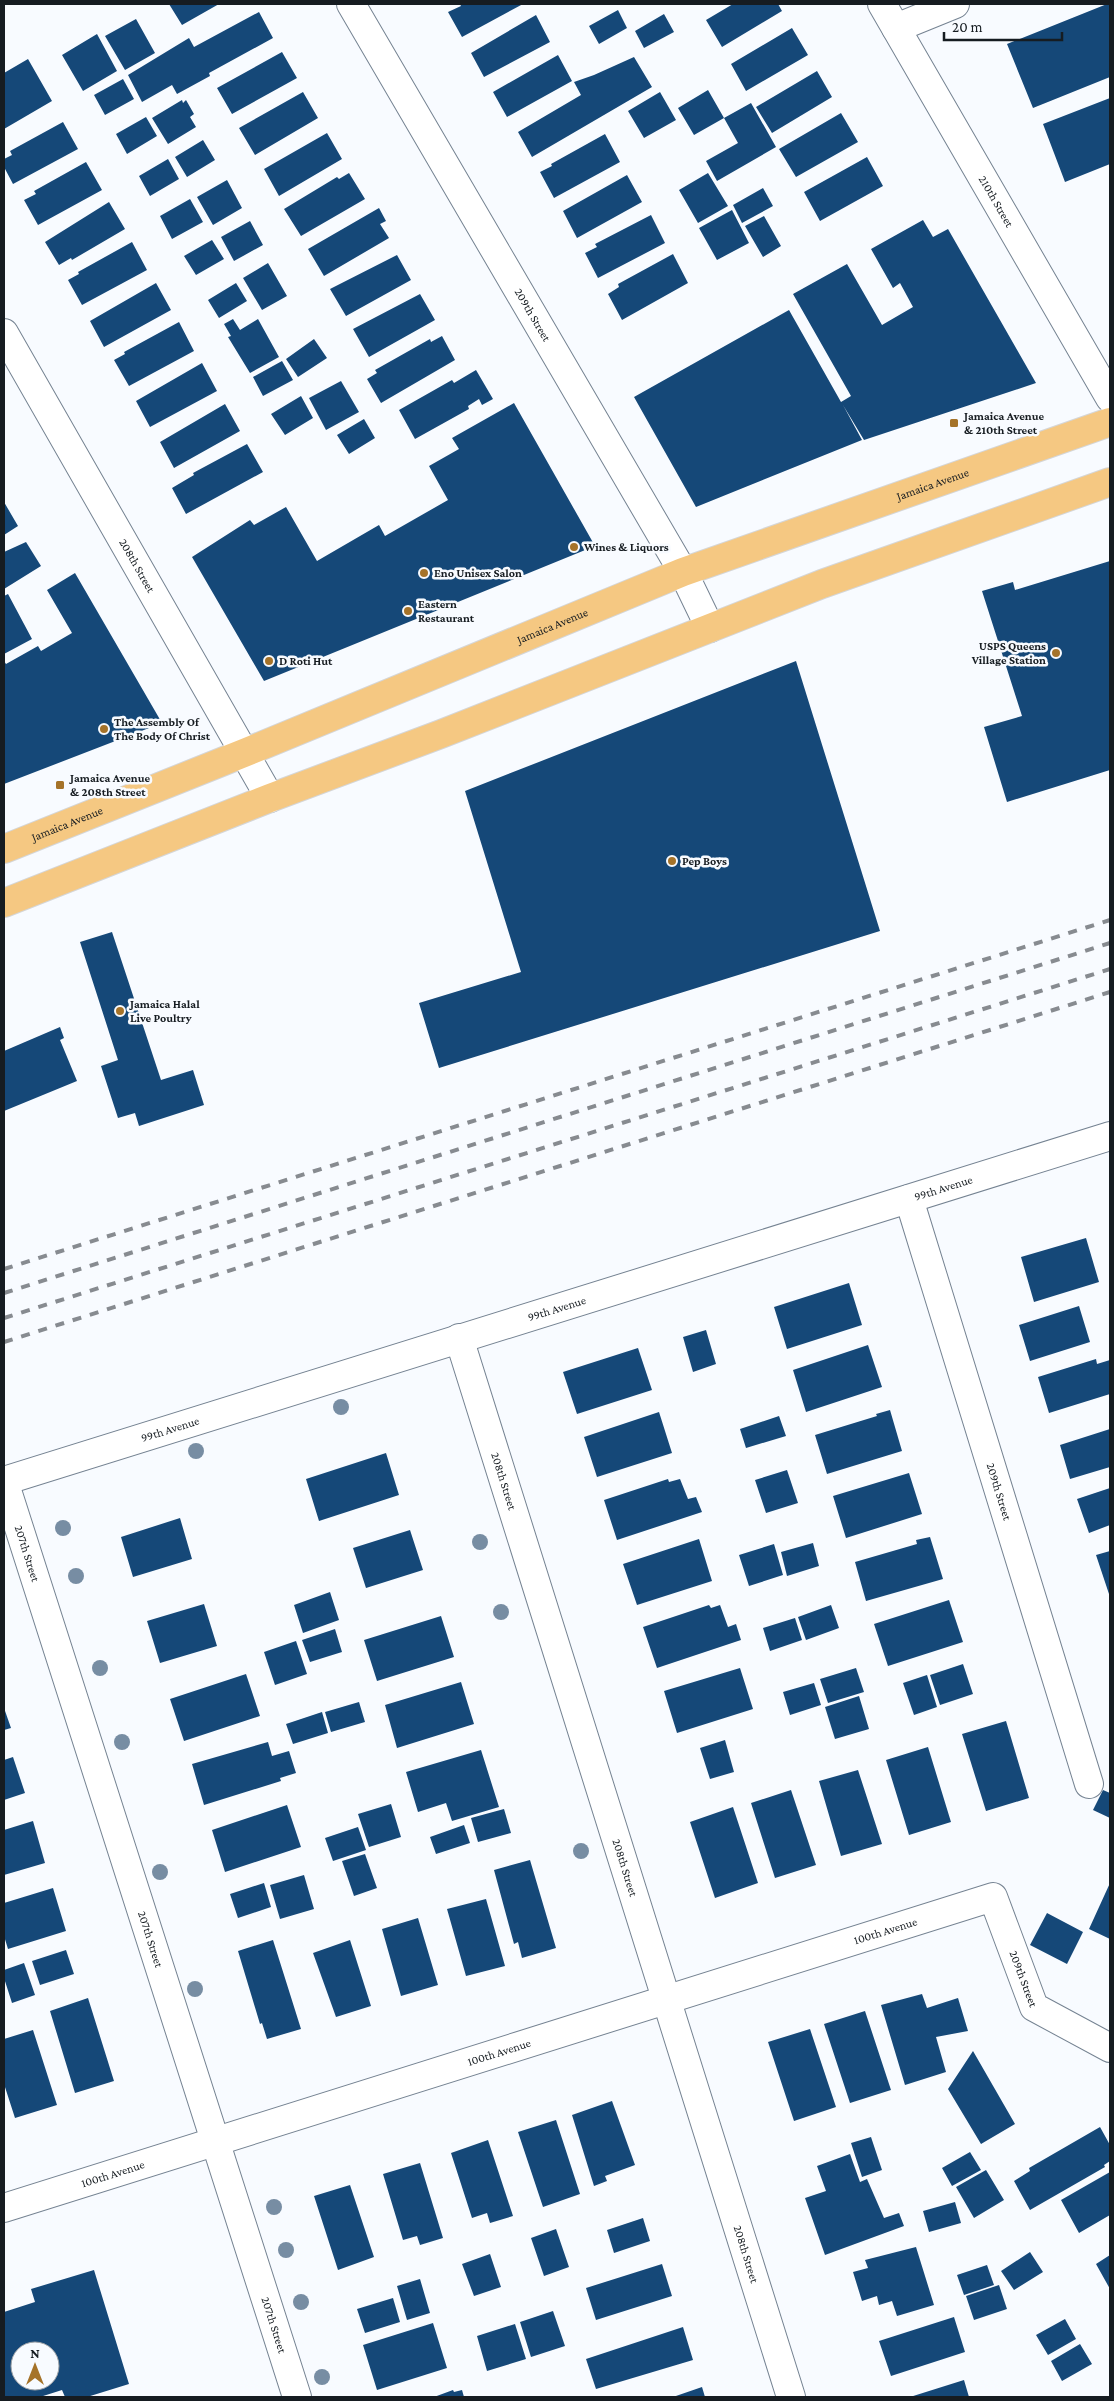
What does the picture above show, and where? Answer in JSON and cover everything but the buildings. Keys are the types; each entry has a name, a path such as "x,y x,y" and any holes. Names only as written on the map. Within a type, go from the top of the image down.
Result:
{"main road":[{"name":"Jamaica Avenue","path":"4,849 244,753 683,572 1110,422"},
{"path":"4,903 822,584 1110,482"}],"street":[{"name":"209th Street","path":"351,4 683,572 710,628"},
{"name":"210th Street","path":"882,4 1110,398"},
{"path":"896,28 955,4"},
{"name":"208th Street","path":"4,333 270,798"},
{"name":"99th Avenue","path":"4,1481 1110,1136"},
{"name":"209th Street","path":"909,1199 1089,1784"},
{"name":"208th Street","path":"459,1338 791,2397"},
{"name":"207th Street","path":"4,1481 297,2397"},
{"name":"209th Street","path":"993,1897 1034,2007 1110,2048"},
{"name":"100th Avenue","path":"4,2208 993,1897"}],"railway":[{"path":"4,1269 1110,920"},
{"path":"4,1293 1110,943"},
{"path":"4,1318 1110,969"},
{"path":"4,1342 1110,992"}],"place":[{"name":"Jamaica Avenue & 210th Street","path":"954,423"},
{"name":"Wines & Liquors","path":"574,547"},
{"name":"Eno Unisex Salon","path":"424,573"},
{"name":"Eastern Restaurant","path":"408,611"},
{"name":"USPS Queens Village Station","path":"1056,653"},
{"name":"D Roti Hut","path":"269,661"},
{"name":"The Assembly Of The Body Of Christ","path":"104,729"},
{"name":"Jamaica Avenue & 208th Street","path":"60,785"},
{"name":"Pep Boys","path":"672,861"},
{"name":"Jamaica Halal Live Poultry","path":"120,1011"}]}
